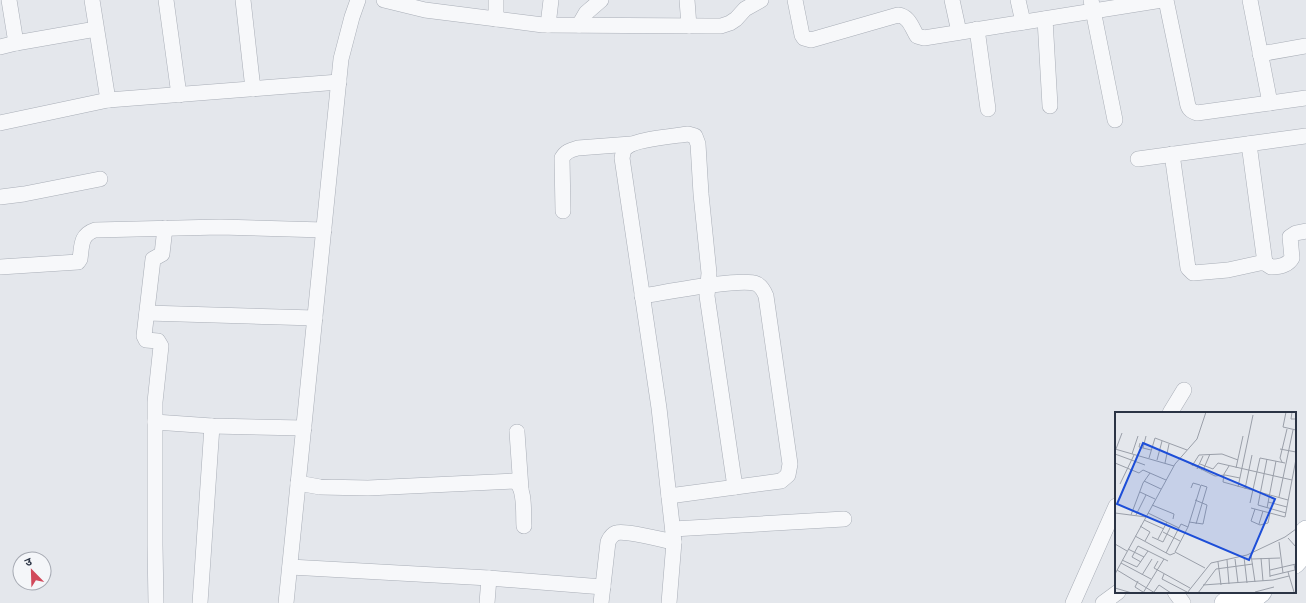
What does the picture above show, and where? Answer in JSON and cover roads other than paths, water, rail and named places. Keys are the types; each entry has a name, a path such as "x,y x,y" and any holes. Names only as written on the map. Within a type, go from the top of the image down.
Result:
{"main road":[{"path":"1296,540 1306,530"},
{"path":"1296,563 1306,552"},
{"path":"1224,603 1253,597"}],"street":[{"path":"9,0 16,43"},
{"path":"92,0 108,100"},
{"path":"166,0 179,95"},
{"path":"243,0 253,89"},
{"path":"286,603 341,59 358,0"},
{"path":"384,0 425,10 548,25 689,26 726,25 736,19 744,9 761,0"},
{"path":"496,0 496,19"},
{"path":"548,25 550,0"},
{"path":"579,25 586,13 601,0"},
{"path":"687,0 689,26"},
{"path":"735,0 736,19"},
{"path":"795,0 802,35 808,39 815,40 898,15 908,19 920,38 924,38 1045,19 1093,5 1162,0"},
{"path":"952,0 959,32"},
{"path":"1018,0 1023,22"},
{"path":"1166,0 1186,101 1190,110 1197,113 1306,98"},
{"path":"1250,0 1270,103"},
{"path":"1093,5 1115,120"},
{"path":"1045,19 1050,106"},
{"path":"0,47 96,29"},
{"path":"977,30 988,109"},
{"path":"1260,54 1306,46"},
{"path":"0,123 108,100 339,82"},
{"path":"563,211 562,158 564,154 570,150 578,148 631,144 688,134 692,134 697,140 709,273 707,296 735,487"},
{"path":"1138,159 1306,136"},
{"path":"631,144 624,150 622,158 658,408 669,496 673,535 669,603"},
{"path":"1249,144 1265,263"},
{"path":"1172,154 1189,270 1193,273 1228,270 1260,263 1265,263 1273,267 1289,263 1292,258 1290,237 1294,234 1306,231"},
{"path":"0,197 24,194 100,179"},
{"path":"0,267 78,262 80,259 84,237 89,232 95,230 220,227 324,230"},
{"path":"156,603 155,402 161,346 158,341 144,339 144,336 153,259 162,254 165,228"},
{"path":"642,296 708,286 749,282 758,285 766,296 790,464 788,475 781,481 669,496"},
{"path":"147,313 315,318"},
{"path":"1171,412 1184,390"},
{"path":"155,422 212,426 304,428"},
{"path":"200,603 212,426"},
{"path":"517,432 524,526"},
{"path":"298,483 320,487 368,488 508,481 517,482 521,489"},
{"path":"1073,603 1115,508"},
{"path":"602,603 608,542 611,536 615,533 626,532 673,535 844,519"},
{"path":"290,567 489,578 603,587"},
{"path":"487,603 489,578"},
{"path":"1103,603 1117,593"},
{"path":"1176,593 1183,603"}]}
